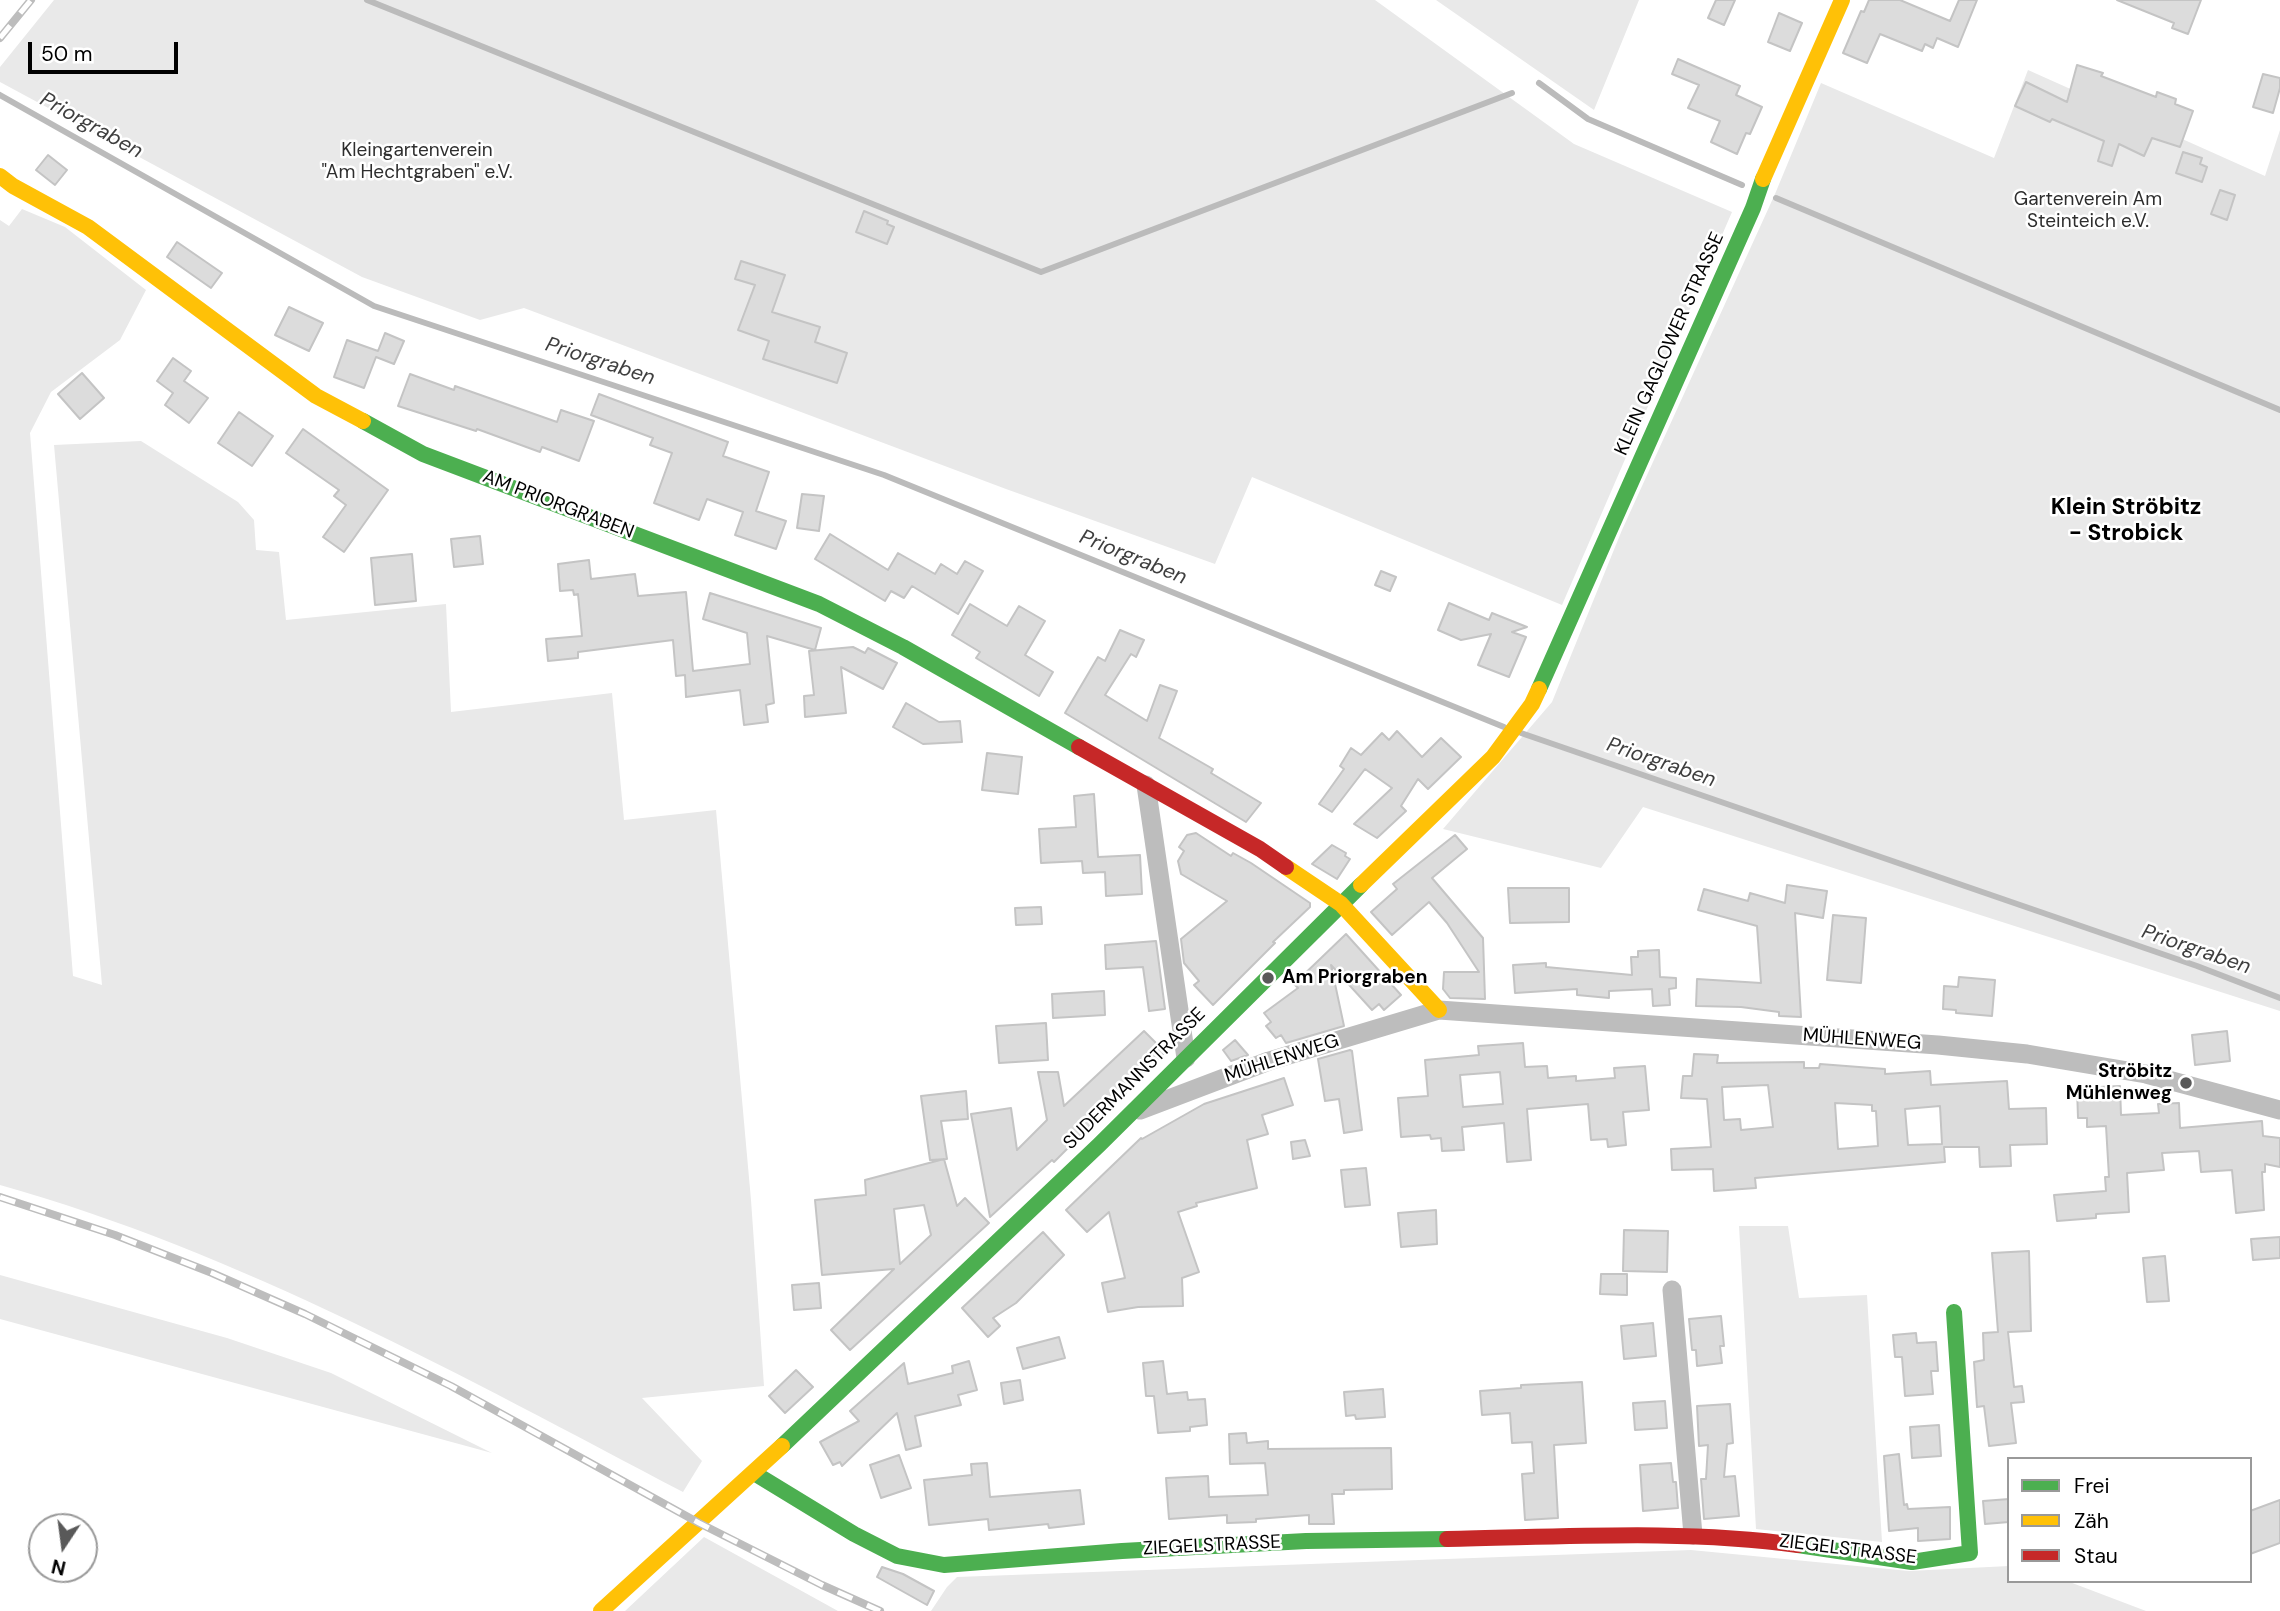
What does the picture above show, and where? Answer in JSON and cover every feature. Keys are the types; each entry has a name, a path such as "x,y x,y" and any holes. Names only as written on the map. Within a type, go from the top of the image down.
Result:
{"street":[{"name":"KLEIN GAGLOWER STRASSE","path":"1532,704 1753,208 1842,0"},
{"name":"AM PRIORGRABEN","path":"0,176 13,186 88,227 316,396 422,454 819,604 904,647 1260,849 1341,904"},
{"name":"SUDERMANNSTRASSE","path":"601,1611 754,1473 1099,1145 1493,757 1532,704"},
{"path":"1146,785 1186,1058"},
{"path":"1341,904 1438,1010"},
{"name":"MÜHLENWEG","path":"1127,1115 1269,1060 1438,1010 1938,1045 2027,1054 2146,1074 2280,1110"},
{"path":"1672,1290 1693,1535"},
{"name":"ZIEGELSTRASSE","path":"754,1473 897,1556 944,1565 1122,1551 1306,1541 1693,1535 1754,1539 1912,1562 1970,1553 1954,1312"}],"green space":[{"name":"Kleingartenverein \"Am Hechtgraben\" e.V.","path":"54,0 1375,0 1574,144 1732,212 1562,605 1252,477 1215,564 1006,489 524,308 480,320 362,277 0,82 0,67"},
{"path":"1436,0 1639,0 1594,110"},
{"name":"Gartenverein Am Steinteich e.V.","path":"2028,70 2265,176 2280,130 2280,1011 1643,807 1601,868 1443,829 1552,702 1622,530 1775,194 1821,83 1994,158"},
{"path":"22,209 65,227 146,290 120,340 51,392 30,433 73,976 102,985 54,445 141,441 238,502 254,520 256,550 279,552 286,620 446,604 451,712 612,693 624,820 716,810 751,1200 764,1386 642,1398 702,1461 683,1492 434,1362 263,1281 177,1245 0,1185 0,220 9,226"},
{"path":"1739,1226 1788,1226 1799,1298 1867,1295 1882,1542 1756,1529"},
{"path":"0,1275 227,1338 331,1373 492,1453 0,1319"},
{"path":"704,1537 838,1611 625,1611"},
{"path":"1691,1550 1909,1571 2007,1566 2007,1583 2072,1583 2146,1611 931,1611 957,1577"}],"building":[{"path":"1716,0 1735,0 1724,25 1708,18"},
{"path":"1869,0 1900,0 1950,21 1959,0 1977,0 1958,47 1937,38 1933,48 1925,44 1922,51 1880,34 1867,63 1843,53 1861,11 1864,12"},
{"path":"2117,0 2201,0 2188,34 2172,28 2174,23"},
{"path":"1779,13 1802,23 1790,51 1768,42"},
{"path":"1678,59 1740,86 1736,95 1762,107 1737,154 1711,142 1720,121 1688,108 1699,85 1672,74"},
{"path":"2077,65 2103,73 2101,76 2156,97 2157,92 2176,99 2175,104 2193,111 2180,147 2152,138 2144,156 2119,144 2112,166 2098,161 2104,141 2015,106 2026,82 2067,102"},
{"path":"2263,74 2280,78 2273,113 2253,107"},
{"path":"2183,152 2202,158 2200,164 2207,167 2202,182 2176,173"},
{"path":"48,155 67,170 55,185 36,170"},
{"path":"2220,190 2235,195 2227,220 2211,214"},
{"path":"864,211 888,221 887,224 894,227 887,244 856,232"},
{"path":"177,242 222,273 211,288 167,257"},
{"path":"741,261 785,275 772,312 820,327 815,342 847,353 837,383 763,359 769,341 738,330 755,285 735,279"},
{"path":"289,307 323,323 309,351 275,335"},
{"path":"385,333 404,341 394,364 376,357 364,388 334,377 347,340 378,351"},
{"path":"173,358 191,371 184,381 208,398 189,423 165,405 173,393 157,381"},
{"path":"82,373 104,398 80,419 58,394"},
{"path":"410,374 454,390 455,386 557,422 561,410 594,421 579,461 542,447 540,452 477,429 476,431 398,406"},
{"path":"599,394 728,442 723,456 769,472 756,511 786,521 776,549 735,535 743,512 707,499 699,520 654,503 672,453 650,445 653,438 591,415"},
{"path":"239,412 273,436 252,466 218,443"},
{"path":"303,429 388,490 344,552 323,537 346,505 334,496 339,490 286,453"},
{"path":"802,494 824,496 819,531 797,528"},
{"path":"830,534 888,570 898,553 935,574 941,564 957,574 965,561 983,571 958,614 912,586 904,598 891,591 885,601 815,559"},
{"path":"480,536 483,564 454,567 451,539"},
{"path":"412,554 416,601 375,605 371,558"},
{"path":"589,560 591,579 635,574 638,596 686,592 693,671 750,664 747,633 703,619 710,593 821,628 815,650 767,636 774,703 766,705 768,722 744,725 740,690 686,697 685,675 676,676 673,640 578,652 578,658 548,661 546,639 582,636 578,594 574,595 573,590 560,591 558,564"},
{"path":"1381,571 1396,577 1390,591 1375,585"},
{"path":"1449,603 1489,620 1492,613 1527,627 1512,632 1526,637 1509,677 1478,665 1491,634 1461,640 1438,630"},
{"path":"970,604 1007,626 1019,606 1045,621 1025,655 1053,672 1039,696 976,658 980,652 952,635"},
{"path":"1120,630 1144,640 1136,657 1131,654 1105,695 1147,721 1160,685 1177,691 1159,738 1213,769 1211,773 1261,803 1246,822 1065,713 1098,657 1105,661"},
{"path":"853,647 865,653 868,648 897,663 883,689 841,667 846,713 805,717 804,696 814,695 809,651"},
{"path":"906,703 939,722 960,721 962,742 923,744 893,727"},
{"path":"1397,731 1422,757 1441,738 1461,757 1428,789 1418,779 1401,806 1406,811 1377,838 1354,824 1392,788 1365,769 1332,812 1319,804 1344,769 1340,766 1351,748 1361,755 1382,733 1389,740"},
{"path":"987,753 1022,757 1018,794 982,790"},
{"path":"1094,794 1098,857 1140,855 1142,894 1106,896 1105,872 1083,873 1082,861 1041,863 1039,829 1076,827 1074,796"},
{"path":"1196,833 1231,856 1233,853 1251,863 1310,903 1310,907 1213,1005 1194,985 1199,981 1184,963 1181,939 1227,901 1181,874 1178,861 1184,851 1179,847 1187,835"},
{"path":"1455,835 1467,849 1432,878 1483,938 1485,999 1450,998 1443,989 1444,972 1479,972 1447,923 1429,902 1392,935 1371,912 1397,889 1393,884"},
{"path":"1332,845 1346,853 1345,856 1350,859 1337,879 1312,864"},
{"path":"1787,885 1827,891 1823,918 1795,913 1801,1017 1779,1016 1779,1012 1741,1007 1696,1006 1697,979 1761,983 1757,926 1698,910 1704,889 1748,901 1750,893 1785,903"},
{"path":"1508,888 1569,888 1569,922 1510,923"},
{"path":"1041,907 1042,924 1016,925 1015,908"},
{"path":"1833,915 1866,918 1861,983 1827,980"},
{"path":"1346,934 1401,995 1384,1010 1379,1004 1372,1010 1331,965 1344,1026 1286,1043 1281,1035 1276,1038 1266,1026 1271,1022 1264,1013 1298,988 1294,984"},
{"path":"1156,941 1165,1009 1149,1011 1143,967 1106,969 1105,945"},
{"path":"1659,950 1660,977 1676,978 1676,988 1669,989 1670,1005 1653,1006 1652,989 1609,991 1609,998 1577,995 1577,989 1515,993 1513,965 1546,963 1546,967 1632,975 1631,957 1638,957 1638,951"},
{"path":"1959,977 1995,980 1992,1016 1956,1013 1956,1010 1943,1009 1944,986 1958,987"},
{"path":"1104,991 1105,1015 1053,1018 1052,994"},
{"path":"1046,1023 1048,1060 999,1063 996,1026"},
{"path":"1144,1031 1165,1052 1124,1092 1126,1094 1054,1162 1052,1160 990,1217 971,1114 1011,1108 1017,1150 1047,1120 1038,1072 1058,1072 1064,1106"},
{"path":"2227,1031 2230,1061 2195,1065 2192,1035"},
{"path":"1235,1040 1248,1055 1231,1061 1223,1050"},
{"path":"1523,1043 1525,1067 1547,1066 1548,1078 1576,1076 1576,1081 1615,1078 1614,1068 1645,1066 1649,1110 1623,1112 1626,1145 1608,1147 1607,1139 1591,1140 1588,1104 1527,1109 1531,1160 1507,1162 1504,1123 1462,1127 1464,1150 1442,1151 1441,1138 1431,1139 1430,1135 1401,1137 1398,1098 1428,1096 1425,1060 1479,1055 1478,1046","holes":["1500,1072 1503,1104 1463,1107 1460,1075"]},
{"path":"1350,1050 1362,1130 1344,1133 1339,1099 1325,1101 1318,1059"},
{"path":"1694,1054 1718,1055 1717,1063 1804,1062 1804,1068 1819,1068 1820,1064 1885,1069 1885,1074 1930,1071 1931,1085 2007,1081 2009,1109 2046,1108 2047,1144 2010,1145 2011,1166 1980,1167 1979,1147 1944,1147 1945,1162 1755,1178 1756,1188 1714,1191 1713,1169 1672,1170 1671,1149 1711,1147 1707,1099 1681,1098 1683,1076 1692,1076","holes":["1768,1085 1773,1127 1741,1130 1740,1119 1724,1120 1722,1087","1835,1103 1872,1105 1872,1111 1876,1111 1878,1146 1838,1149","1940,1106 1942,1144 1908,1145 1905,1109"]},
{"path":"1284,1078 1293,1105 1262,1115 1268,1134 1247,1140 1257,1188 1196,1203 1197,1206 1178,1212 1199,1272 1182,1278 1183,1306 1138,1307 1108,1312 1102,1283 1125,1278 1109,1212 1087,1232 1066,1210 1141,1138 1204,1104"},
{"path":"2120,1086 2121,1115 2159,1113 2158,1104 2179,1103 2180,1128 2262,1121 2263,1136 2280,1138 2280,1167 2265,1164 2265,1172 2262,1172 2264,1210 2236,1213 2232,1170 2201,1172 2199,1151 2162,1153 2164,1170 2127,1173 2129,1212 2096,1214 2096,1218 2057,1221 2054,1195 2106,1191 2105,1177 2109,1177 2106,1126 2087,1127 2087,1118 2078,1118 2077,1088"},
{"path":"966,1091 968,1119 941,1121 947,1159 930,1160 921,1096"},
{"path":"1305,1140 1310,1156 1293,1159 1291,1142"},
{"path":"944,1159 957,1206 965,1198 989,1223 850,1350 831,1330 894,1269 822,1275 815,1200 866,1195 865,1180","holes":["924,1205 931,1235 900,1264 894,1209"]},
{"path":"1366,1168 1370,1205 1345,1207 1341,1170"},
{"path":"1436,1210 1437,1244 1401,1247 1398,1213"},
{"path":"1624,1230 1668,1231 1667,1272 1623,1271"},
{"path":"1043,1232 1064,1255 1016,1303 993,1318 1000,1326 988,1337 962,1308"},
{"path":"2280,1237 2280,1258 2253,1260 2251,1239"},
{"path":"2029,1251 2031,1331 2008,1332 2014,1387 2022,1386 2024,1402 2011,1403 2016,1443 1989,1446 1984,1406 1977,1407 1974,1362 1984,1360 1983,1333 1998,1332 1992,1253"},
{"path":"2165,1256 2169,1301 2147,1302 2143,1258"},
{"path":"1601,1274 1627,1274 1627,1295 1600,1294"},
{"path":"819,1283 821,1308 794,1310 792,1285"},
{"path":"1721,1316 1724,1346 1720,1346 1722,1363 1697,1366 1696,1350 1692,1350 1689,1319"},
{"path":"1653,1323 1656,1356 1624,1359 1621,1326"},
{"path":"1916,1333 1917,1343 1936,1342 1938,1371 1931,1371 1933,1394 1905,1396 1902,1357 1895,1357 1893,1335"},
{"path":"1059,1337 1065,1358 1023,1369 1017,1348"},
{"path":"969,1361 977,1390 958,1395 961,1405 915,1416 921,1446 906,1450 897,1413 842,1466 840,1462 833,1465 820,1442 859,1421 850,1411 904,1363 908,1384 953,1373 952,1366"},
{"path":"1163,1361 1167,1394 1187,1392 1188,1400 1205,1399 1207,1425 1190,1427 1190,1431 1158,1433 1154,1396 1146,1396 1143,1363"},
{"path":"796,1370 813,1387 785,1413 769,1396"},
{"path":"1020,1380 1023,1400 1004,1404 1001,1383"},
{"path":"1582,1382 1586,1443 1554,1445 1558,1518 1525,1520 1522,1474 1534,1473 1532,1442 1512,1443 1510,1413 1482,1415 1480,1391 1521,1388 1521,1385"},
{"path":"1383,1389 1385,1417 1356,1419 1355,1415 1346,1416 1344,1392"},
{"path":"1665,1401 1667,1428 1635,1430 1633,1403"},
{"path":"1730,1404 1733,1443 1727,1444 1724,1477 1735,1476 1739,1516 1704,1519 1701,1479 1706,1479 1708,1445 1699,1446 1697,1406"},
{"path":"1939,1425 1941,1456 1912,1458 1910,1427"},
{"path":"1246,1433 1247,1443 1268,1441 1268,1449 1391,1448 1392,1489 1344,1490 1344,1494 1332,1494 1334,1524 1309,1524 1309,1515 1227,1523 1227,1515 1169,1519 1166,1478 1208,1476 1209,1497 1268,1495 1265,1463 1230,1464 1229,1434"},
{"path":"1899,1454 1904,1505 1907,1504 1908,1509 1950,1507 1950,1539 1918,1541 1918,1528 1889,1531 1884,1456"},
{"path":"899,1455 911,1488 881,1498 870,1465"},
{"path":"987,1463 990,1497 1080,1490 1084,1524 1049,1528 1048,1524 989,1530 988,1519 929,1525 924,1480 972,1475 971,1464"},
{"path":"1671,1463 1678,1508 1643,1511 1640,1465"},
{"path":"2007,1499 2007,1522 1985,1524 1983,1501"},
{"path":"2280,1500 2280,1543 2252,1553 2252,1510"},
{"path":"882,1567 903,1574 934,1591 927,1605 877,1577"}],"waterway":[{"path":"367,0 1041,272 1512,93"},
{"path":"1539,83 1588,119 1742,185"},
{"name":"Priorgraben","path":"0,95 374,306 884,475 1504,727"},
{"path":"1776,198 2280,410"},
{"name":"Priorgraben","path":"1521,733 2197,966 2280,998"}],"railway":[{"path":"0,38 31,0"},
{"path":"0,1197 115,1235 212,1273 305,1314 451,1386 699,1523 880,1611"}],"traffic: fast":[{"path":"1539,689 1753,208 1763,179"},
{"path":"363,421 423,454 819,604 903,647 1079,747"},
{"path":"782,1446 1099,1145 1361,885"},
{"path":"1798,1545 1912,1562 1970,1553 1954,1312"},
{"path":"754,1473 854,1534 897,1556 944,1565 1122,1551 1306,1541 1447,1539"}],"traffic: slow":[{"path":"1763,179 1842,0"},
{"path":"0,176 13,186 88,227 316,396 363,421"},
{"path":"1361,885 1493,757 1532,704 1539,689"},
{"path":"1286,867 1341,904 1439,1010"},
{"path":"601,1611 782,1446"}],"traffic: jam":[{"path":"1079,747 1260,849 1286,867"},
{"path":"1447,1539 1667,1536 1798,1545"}],"place":[{"name":"Am Priorgraben","path":"1268,978"},
{"name":"Ströbitz Mühlenweg","path":"2186,1083"}],"district":[{"name":"Klein Ströbitz - Strobick","path":"2126,521"}]}
